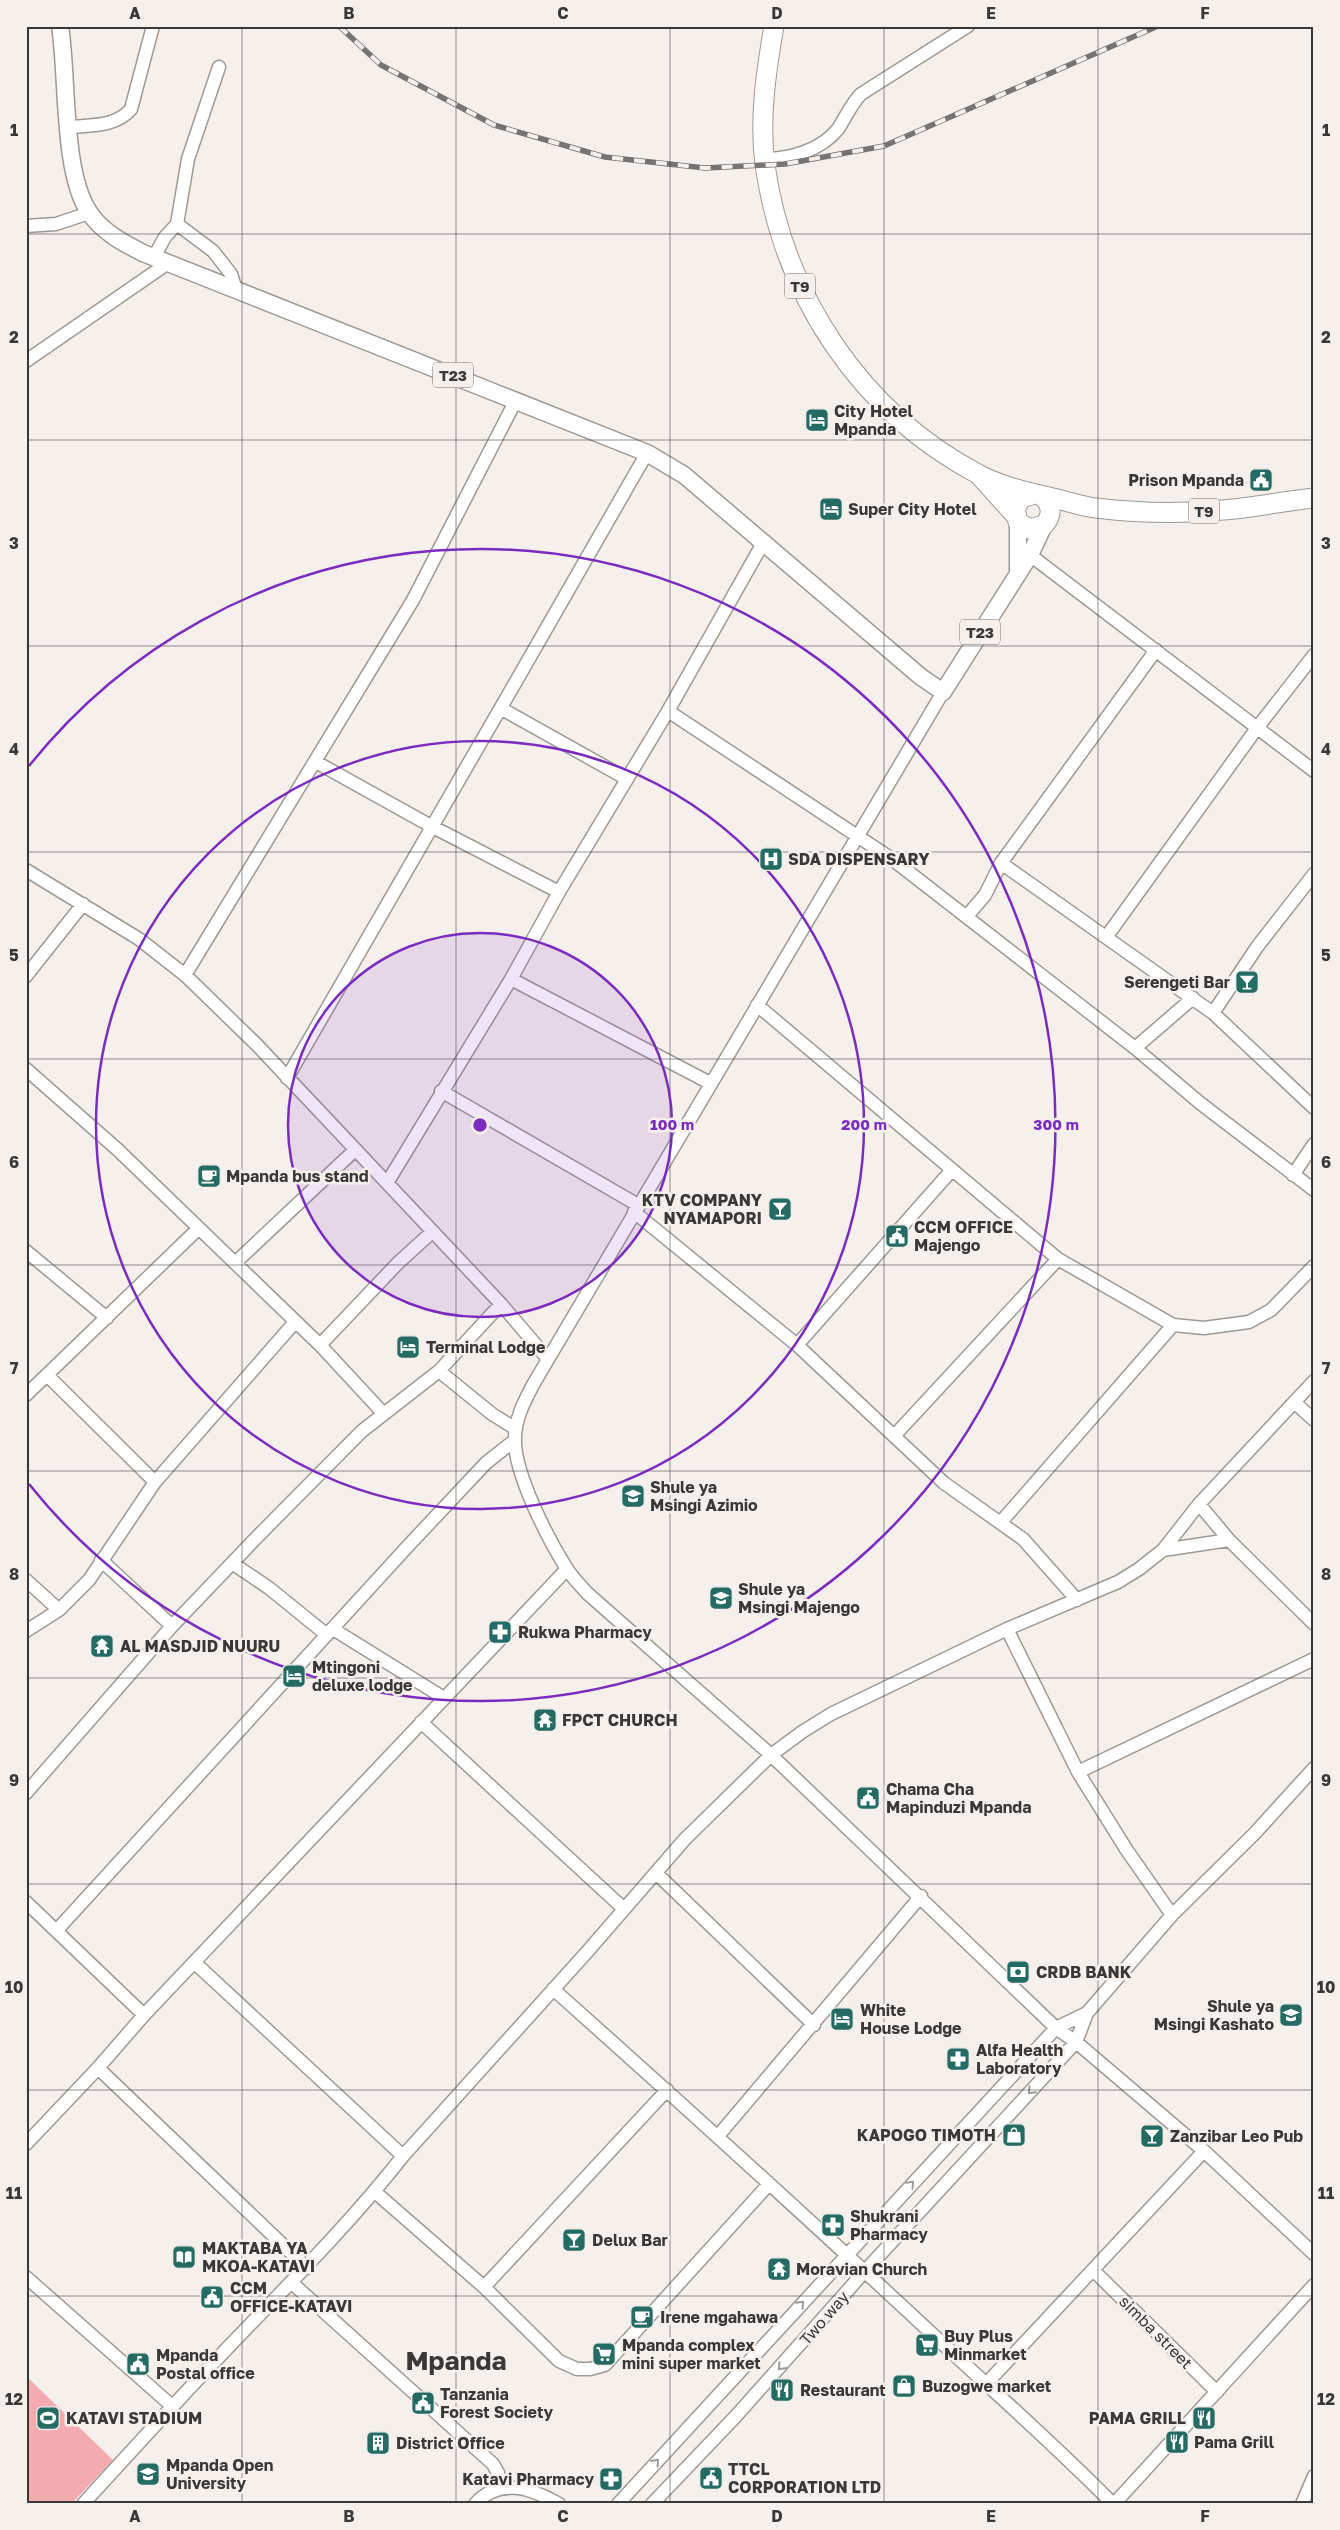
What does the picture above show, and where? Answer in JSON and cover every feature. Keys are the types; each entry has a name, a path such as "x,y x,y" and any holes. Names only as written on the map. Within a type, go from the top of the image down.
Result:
{"highway":[{"name":"T9","path":"774,26 765,77 763,123 765,160 773,206 801,288 824,332 852,371 886,408 924,440 979,475 1038,495 1094,508 1166,512 1223,510 1314,498"},
{"name":"T9","path":"979,475 1017,519 1030,529 1094,508"},
{"path":"1017,519 1015,509 1021,498 1038,495 1046,500 1051,510 1046,523"}],"main road":[{"name":"T23","path":"60,26 76,180 80,196 89,213 117,239 161,260 647,453 684,475 921,677 943,692 1030,555 1046,523"},
{"path":"1017,519 1018,572"}],"street":[{"path":"70,127 113,122 125,116 131,109 153,26"},
{"path":"765,160 796,155 826,140 838,128 853,103 861,94 968,26"},
{"path":"26,361 161,260 166,237 177,224 188,159 218,67"},
{"path":"26,226 56,224 89,213"},
{"path":"177,224 213,251 231,274 236,290"},
{"path":"185,975 413,600 516,400"},
{"path":"287,1078 431,826 502,709 647,453"},
{"path":"387,1183 441,1091 512,979 559,892 668,711 763,543"},
{"path":"1030,555 1314,771"},
{"path":"967,916 985,895 1001,863 1156,650"},
{"path":"1107,936 1257,728 1314,655"},
{"path":"943,692 636,1208 523,1404 515,1434 517,1462 524,1481 567,1569 587,1593 771,1755 921,1896 1056,2028 1076,2042 1204,2150 1314,2254"},
{"path":"502,709 627,779"},
{"path":"668,711 858,834 967,916 1135,1048 1200,1103 1314,1190"},
{"path":"316,762 431,826 559,892"},
{"path":"1001,863 1107,936 1213,1013 1314,1108"},
{"path":"26,870 139,939 185,975 258,1045 501,1304 548,1359"},
{"path":"1213,1013 1257,947 1314,874"},
{"path":"26,976 82,904"},
{"path":"512,979 710,1083"},
{"path":"1135,1048 1192,998"},
{"path":"757,1005 951,1171 1058,1259 1173,1325 1204,1328 1249,1322 1271,1310 1314,1266"},
{"path":"26,1069 118,1150 320,1344 383,1413"},
{"path":"441,1091 636,1208 797,1345 944,1483 1023,1539 1077,1600"},
{"path":"1293,1174 1314,1144"},
{"path":"235,1263 355,1150"},
{"path":"797,1345 951,1171"},
{"path":"26,1395 48,1376 198,1228"},
{"path":"320,1344 398,1263 432,1232"},
{"path":"26,1251 107,1318"},
{"path":"894,1436 1058,1259"},
{"path":"26,1793 172,1626 232,1563 362,1431 439,1371 501,1304"},
{"path":"26,1631 59,1610 89,1580 155,1482 295,1322"},
{"path":"1001,1522 1173,1325"},
{"path":"439,1371 515,1434"},
{"path":"48,1376 155,1482"},
{"path":"83,2504 172,2406 307,2268 375,2192 403,2156 685,1839 771,1755 831,1714 1007,1629 1118,1582 1163,1550 1199,1504 1314,1381"},
{"path":"1294,1402 1314,1420"},
{"path":"56,1930 486,1463 515,1434"},
{"path":"1199,1504 1229,1540 1314,1624"},
{"path":"1163,1550 1229,1540"},
{"path":"101,1560 172,1626"},
{"path":"232,1563 330,1632 444,1698"},
{"path":"26,2144 98,2068 144,2015 567,1569"},
{"path":"26,1580 59,1610"},
{"path":"1007,1629 1078,1772 1126,1849 1172,1915"},
{"path":"1078,1772 1314,1659"},
{"path":"421,1722 624,1909"},
{"path":"1076,2042 1087,2012 1172,1915 1255,1833 1314,1768"},
{"path":"656,1872 814,2025"},
{"path":"718,2136 814,2025 921,1896"},
{"path":"26,1902 144,2015"},
{"path":"195,1963 403,2156"},
{"path":"553,1989 848,2254 986,2384 1051,2442 1114,2504 1314,2285"},
{"path":"619,2502 1056,2028 1087,2012"},
{"name":"Two way","path":"652,2504 736,2416 865,2271 1076,2042"},
{"path":"98,2068 307,2268"},
{"path":"484,2287 667,2090"},
{"path":"986,2384 1094,2271 1204,2150"},
{"path":"375,2192 484,2287 559,2361 577,2369 590,2369 605,2365 769,2184"},
{"name":"simba street","path":"1094,2271 1217,2392"},
{"path":"26,2277 172,2406"},
{"path":"292,2282 493,2464 498,2473 500,2487"},
{"path":"1302,2504 1314,2476"},
{"path":"475,2504 488,2492 500,2487 512,2486 559,2504"}],"shaded area":[{"name":"KATAVI STADIUM","path":"26,2376 113,2460 71,2504 26,2504"}],"railway":[{"path":"339,26 381,65 494,125 605,157 705,168 785,164 884,146 1158,26"}],"place":[{"name":"City Hotel Mpanda","path":"817,420"},
{"name":"Prison Mpanda","path":"1261,480"},
{"name":"Super City Hotel","path":"831,509"},
{"name":"SDA DISPENSARY","path":"771,859"},
{"name":"Serengeti Bar","path":"1247,982"},
{"name":"Mpanda bus stand","path":"209,1176"},
{"name":"KTV COMPANY NYAMAPORI","path":"780,1209"},
{"name":"CCM OFFICE Majengo","path":"897,1236"},
{"name":"Terminal Lodge","path":"408,1347"},
{"name":"Shule ya Msingi Azimio","path":"633,1496"},
{"name":"Shule ya Msingi Majengo","path":"721,1598"},
{"name":"Rukwa Pharmacy","path":"500,1632"},
{"name":"AL MASDJID NUURU","path":"102,1646"},
{"name":"Mtingoni deluxe lodge","path":"294,1676"},
{"name":"FPCT CHURCH","path":"545,1720"},
{"name":"Chama Cha Mapinduzi Mpanda","path":"868,1798"},
{"name":"CRDB BANK","path":"1018,1972"},
{"name":"Shule ya Msingi Kashato","path":"1291,2015"},
{"name":"White House Lodge","path":"842,2019"},
{"name":"Alfa Health Laboratory","path":"958,2059"},
{"name":"KAPOGO TIMOTH","path":"1014,2135"},
{"name":"Zanzibar Leo Pub","path":"1152,2136"},
{"name":"Shukrani Pharmacy","path":"833,2225"},
{"name":"Delux Bar","path":"574,2240"},
{"name":"MAKTABA YA MKOA-KATAVI","path":"184,2257"},
{"name":"Moravian Church","path":"779,2269"},
{"name":"CCM OFFICE-KATAVI","path":"212,2297"},
{"name":"Irene mgahawa","path":"642,2317"},
{"name":"Buy Plus Minmarket","path":"927,2345"},
{"name":"Mpanda complex mini super market","path":"604,2354"},
{"name":"Mpanda Postal office","path":"138,2364"},
{"name":"Buzogwe market","path":"904,2386"},
{"name":"Restaurant","path":"782,2390"},
{"name":"Tanzania Forest Society","path":"423,2403"},
{"name":"KATAVI STADIUM","path":"48,2418"},
{"name":"PAMA GRILL","path":"1204,2418"},
{"name":"Pama Grill","path":"1177,2442"},
{"name":"District Office","path":"378,2443"},
{"name":"Mpanda Open University","path":"148,2474"},
{"name":"TTCL CORPORATION LTD","path":"711,2478"},
{"name":"Katavi Pharmacy","path":"611,2479"}],"district":[{"name":"Mpanda","path":"456,2360"}]}
